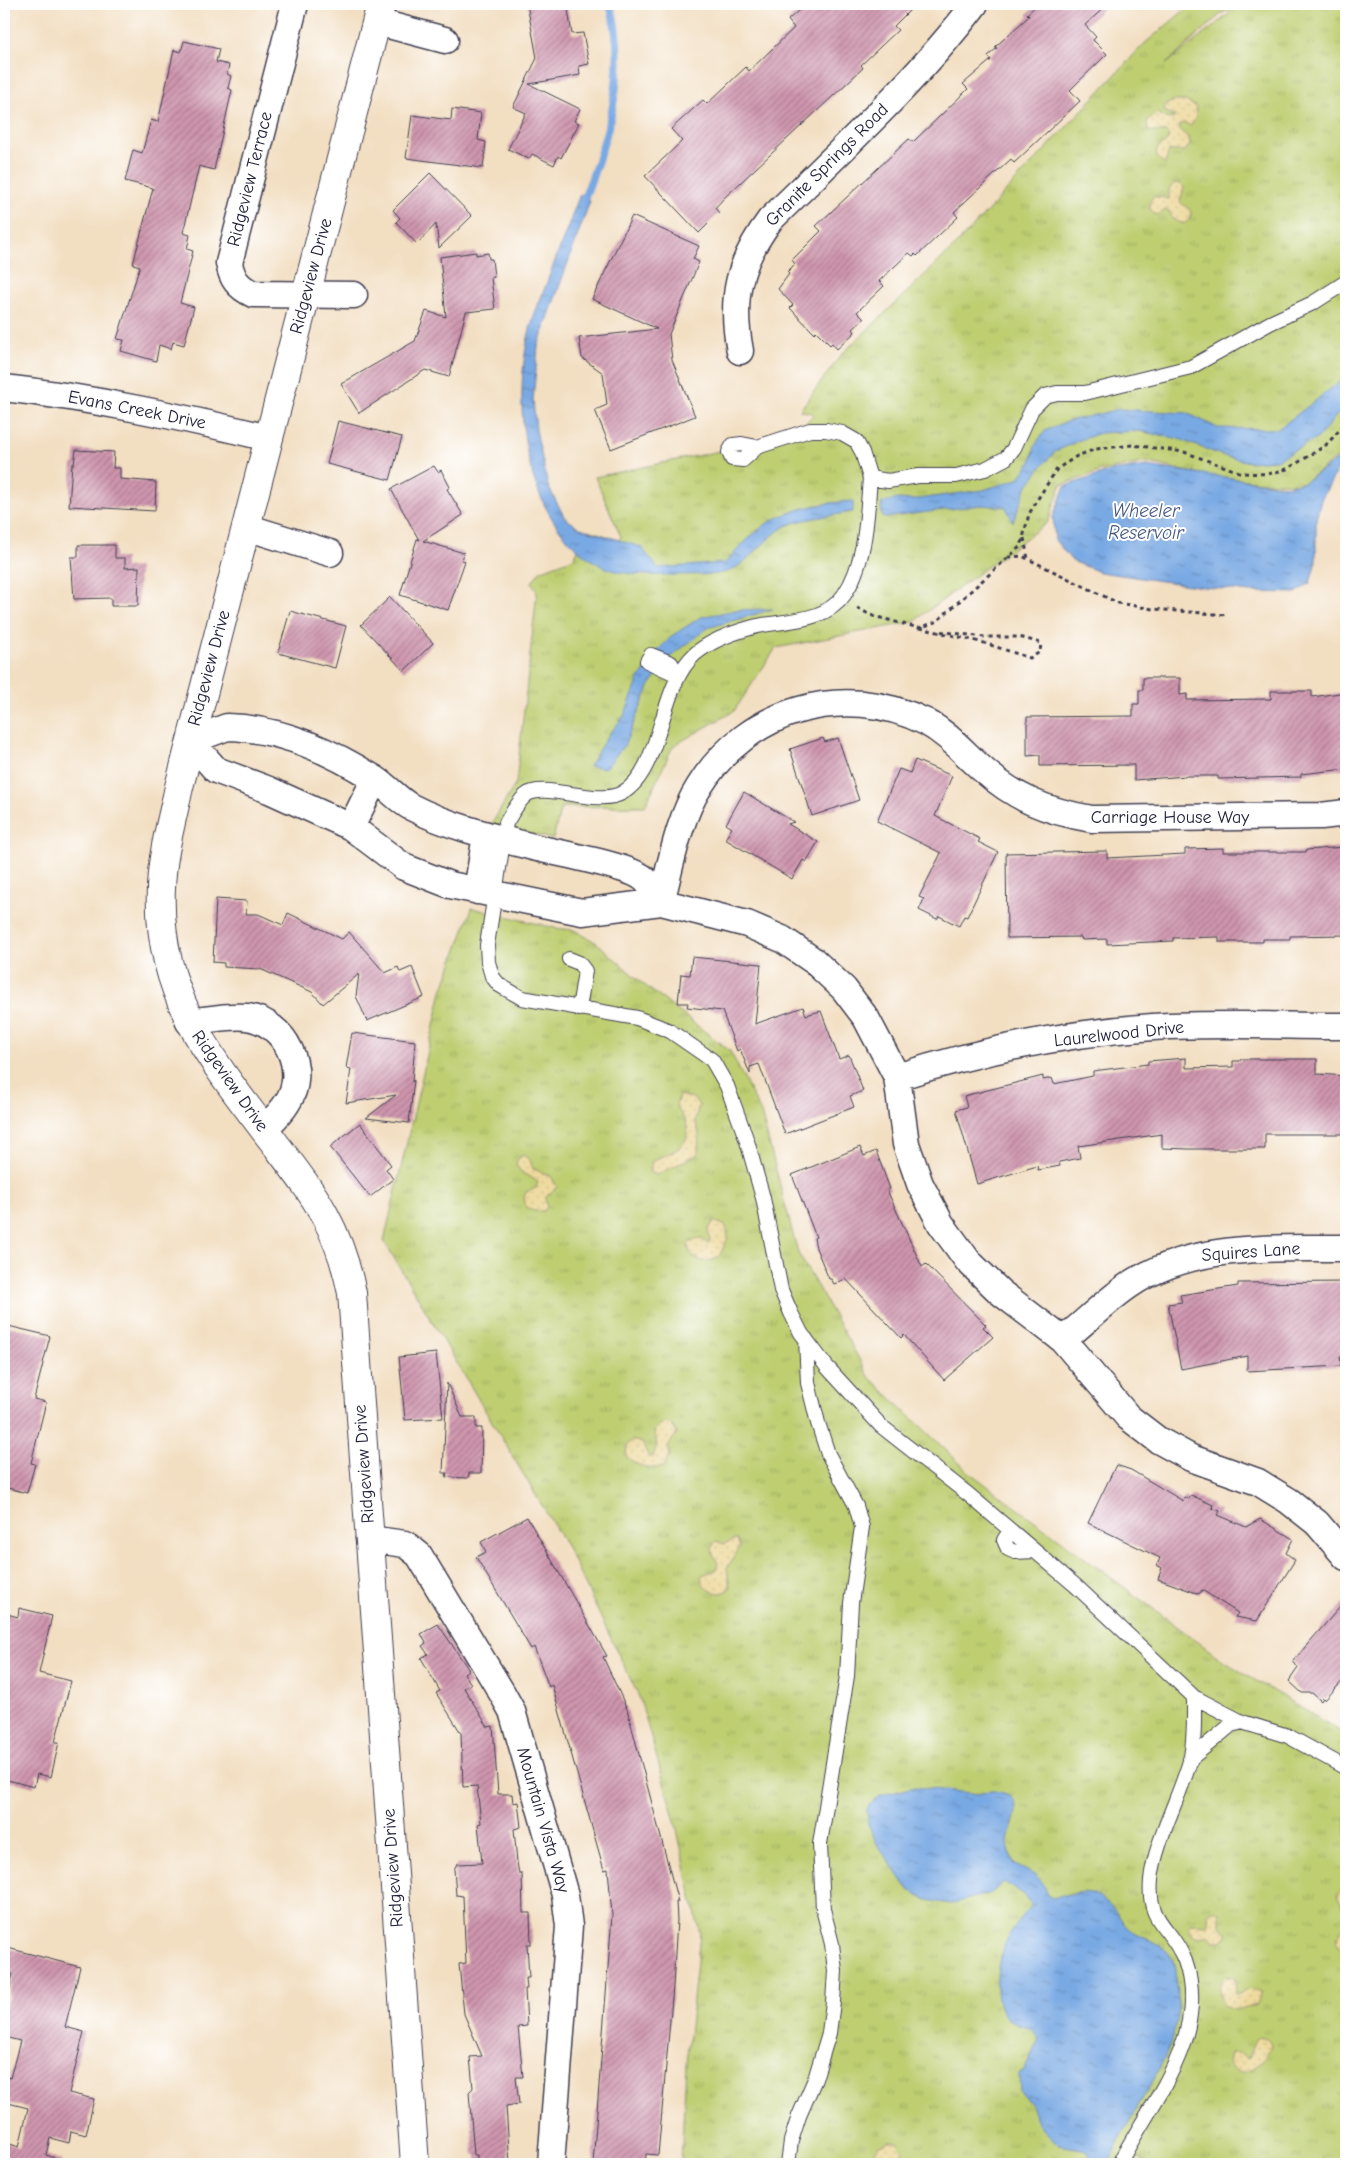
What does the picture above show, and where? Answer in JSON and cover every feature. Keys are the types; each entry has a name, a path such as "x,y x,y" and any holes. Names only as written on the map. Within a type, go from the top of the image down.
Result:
{"street":[{"name":"Ridgeview Terrace","path":"295,4 229,263 231,276 240,288 253,294 354,295"},
{"name":"Granite Springs Road","path":"740,351 735,325 736,295 742,269 753,243 770,220 900,92 944,45 975,4"},
{"name":"Ridgeview Drive","path":"379,13 190,741 172,819 161,888 161,917 165,949 176,991 189,1022 208,1054 316,1197 338,1240 352,1293 415,2164"},
{"path":"379,13 445,40"},
{"name":"Evans Creek Drive","path":"4,388 76,398 196,420 269,438"},
{"path":"246,527 330,553"},
{"name":"Carriage House Way","path":"661,902 684,820 698,788 718,760 742,737 768,721 797,709 829,703 864,703 880,706 896,710 927,723 955,742 1002,786 1029,802 1059,813 1092,819 1321,816 1346,813"},
{"path":"661,902 642,877 627,871 495,838 439,820 409,806 375,780 299,740 247,728 227,727 190,741 216,770 269,790 351,827 404,867 450,885 582,912 661,902 747,924 782,939 814,961 844,989 866,1018 897,1078 906,1144 920,1184 941,1224 968,1261 1000,1292 1063,1340 1128,1417 1158,1440 1190,1458 1258,1482 1289,1500 1344,1549"},
{"path":"351,827 375,780"},
{"path":"486,893 495,838"},
{"path":"189,1022 247,1017 265,1023 280,1034 291,1050 295,1066 295,1083 288,1103 264,1129"},
{"name":"Laurelwood Drive","path":"897,1078 931,1067 1070,1036 1154,1027 1346,1026"},
{"name":"Squires Lane","path":"1063,1340 1127,1287 1158,1268 1192,1256 1227,1250 1346,1248"},
{"name":"Mountain Vista Way","path":"369,1539 405,1544 419,1555 493,1676 512,1711 565,1895 569,1926 551,2164"}],"lane":[{"path":"870,478 888,481 918,476 956,476 985,470 1006,458 1014,448 1032,409 1045,396 1057,393 1085,393 1191,367 1270,323 1314,303 1346,282"},
{"path":"495,838 515,807 527,794 537,791 599,797 620,794 634,785 647,762 672,670 695,654 719,640 750,628 813,617 829,609 843,597 851,582 859,558 866,524 870,478 856,440 842,433 810,430 757,447"},
{"path":"486,893 488,962 499,985 522,998 622,1015 652,1024 670,1031 712,1060 727,1086 740,1118 763,1198 781,1290 806,1339 827,1367 882,1426 1076,1586 1194,1696 1243,1722 1288,1736 1346,1768"},
{"path":"569,959 578,963 585,971 579,1008"},
{"path":"788,2164 791,2142 799,2116 815,2079 829,2033 833,2002 835,1971 832,1944 823,1909 820,1844 847,1676 851,1603 862,1527 856,1506 828,1454 818,1423 808,1383 806,1339"},
{"path":"1119,2164 1174,2066 1190,2014 1189,1980 1184,1961 1178,1947 1156,1918 1150,1899 1151,1878 1156,1858 1190,1759 1194,1696"},
{"path":"1190,1759 1231,1725 1243,1722"}],"path":[{"path":"919,628 936,622 1021,546 1029,514 1057,469 1078,456 1096,449 1132,445 1157,447 1204,457 1242,473 1268,474 1287,469 1309,456 1326,444 1346,423"},
{"path":"1024,535 1029,559"},
{"path":"1008,556 1022,556 1063,578 1118,603 1153,609 1227,615"},
{"path":"843,597 856,608 873,616 937,631 984,637 1019,637 1041,643 1040,652 1030,658 937,631"}],"green space":[{"path":"1192,4 1346,4 1346,451 1302,484 1262,482 1194,473 1146,462 1098,472 1061,485 1048,522 913,622 776,648 734,711 673,746 645,806 561,807 553,839 491,825 516,783 537,592 532,582 540,571 574,558 588,530 619,540 621,537 595,477 792,436 814,414 800,410 841,355 953,248 1144,44","holes":["1235,9 1165,65 1222,13"]},
{"path":"472,908 555,928 574,930 597,943 643,984 730,1051 761,1113 798,1253 870,1378 970,1473 1225,1662 1346,1735 1346,2164 1150,2164 1139,2159 1136,2164 681,2164 686,2064 700,1934 676,1825 640,1699 568,1549 384,1241 442,991"}],"sand":[{"path":"1172,101 1186,101 1196,107 1196,117 1191,126 1185,123 1180,125 1180,130 1189,138 1190,146 1184,151 1169,151 1165,165 1156,156 1157,149 1167,141 1169,136 1166,132 1148,131 1147,121 1157,113 1165,118 1173,119 1175,116 1164,111 1165,106"},
{"path":"1175,183 1180,184 1184,188 1180,202 1191,211 1190,219 1184,224 1174,220 1169,211 1165,210 1158,215 1153,213 1150,207 1150,202 1154,196 1169,199 1169,189"},
{"path":"679,1095 693,1098 699,1105 695,1120 699,1134 698,1154 657,1175 651,1173 651,1162 677,1149 686,1140 686,1123 676,1106"},
{"path":"523,1155 530,1160 533,1169 551,1176 557,1187 545,1198 547,1207 544,1211 533,1211 526,1208 524,1197 526,1192 536,1188 538,1181 522,1173 516,1165 517,1160"},
{"path":"714,1221 726,1226 728,1238 719,1257 709,1261 699,1260 691,1254 688,1244 693,1240 702,1239 708,1244 710,1240 708,1230"},
{"path":"671,1424 677,1433 668,1446 670,1455 663,1467 643,1466 626,1456 627,1446 632,1440 642,1443 649,1457 653,1457 657,1445 654,1431 659,1425"},
{"path":"737,1540 740,1547 727,1568 730,1588 723,1593 712,1591 706,1588 701,1578 702,1575 716,1570 718,1563 713,1555 713,1546 716,1541 724,1544"},
{"path":"1346,1887 1346,1914 1338,1895 1342,1888"},
{"path":"1210,1911 1220,1912 1220,1925 1228,1934 1223,1941 1214,1941 1209,1935 1200,1937 1192,1935 1189,1927 1191,1924 1208,1925 1208,1915"},
{"path":"1346,1917 1346,1950 1344,1951 1336,1942"},
{"path":"1226,1976 1235,1978 1236,1994 1250,1989 1262,1992 1257,2004 1236,2010 1223,2006 1220,1987"},
{"path":"1259,2037 1268,2040 1271,2045 1265,2057 1253,2068 1246,2071 1233,2069 1228,2064 1230,2053 1239,2053 1247,2058 1250,2056 1256,2039"},
{"path":"888,2141 898,2142 903,2152 900,2156 883,2159 882,2164 866,2164 878,2146"}],"water":[{"path":"580,194 590,201 538,346 533,400 536,430 548,486 565,518 580,528 641,547 658,568 725,563 761,528 780,516 805,508 853,501 853,512 809,519 786,526 770,537 739,566 718,574 630,574 602,566 575,547 554,522 539,492 529,459 523,425 522,390 525,356 531,325"},
{"path":"1346,377 1346,404 1318,438 1276,460 1249,462 1221,455 1179,439 1139,431 1101,433 1077,441 1055,452 1026,488 1013,522 1006,507 981,505 884,518 881,513 882,503 898,499 911,500 983,490 1018,479 1031,462 1035,445 1045,431 1065,422 1119,409 1187,413 1218,428 1278,429"},
{"name":"Wheeler Reservoir","path":"1346,454 1321,500 1316,519 1316,561 1310,583 1296,593 1250,592 1100,572 1072,561 1055,540 1053,517 1065,486 1111,471 1147,466 1286,486 1304,482"},
{"path":"773,609 708,628 669,658 650,685 625,744 606,768 589,766 606,738 624,716 639,679 659,649 673,635 701,617 736,610"},
{"path":"915,1787 979,1794 992,1791 1006,1794 1012,1798 1016,1810 1008,1845 1014,1864 1039,1879 1043,1883 1046,1894 1052,1898 1080,1892 1094,1894 1101,1898 1116,1912 1127,1927 1138,1935 1160,1945 1171,1956 1175,1970 1178,2004 1175,2029 1156,2075 1119,2141 1109,2164 1095,2164 1087,2150 1059,2145 1037,2123 1031,2105 1020,2091 1019,2074 1023,2072 1039,2039 1032,2029 1015,2024 1005,2015 998,2001 997,1977 1001,1954 1010,1933 1032,1906 1026,1896 1004,1882 991,1893 951,1904 927,1900 909,1890 878,1846 868,1824 867,1808 879,1796"}],"building":[{"path":"527,4 567,4 572,34 583,33 589,64 579,66 580,75 529,84 580,109 574,121 579,123 561,158 558,156 554,165 532,154 529,159 508,149 526,113 513,107 537,58"},
{"path":"806,4 916,4 894,26 898,30 861,65 863,68 724,198 715,208 719,213 699,233 645,176 682,141 671,129 703,100 707,104 746,67 749,71 794,28 788,20"},
{"path":"1038,4 1108,4 1085,25 1096,37 1093,40 1107,54 1070,90 1080,101 1014,163 1011,159 954,212 958,217 917,256 909,253 879,281 884,286 857,312 864,319 853,329 855,332 837,349 832,343 830,345 816,331 814,333 790,308 793,305 778,289 789,274 787,272 795,264 792,260 821,231 816,226 909,139 913,142 968,89 963,84 991,60 988,56 997,48 995,47 1029,16 1027,14"},
{"path":"184,41 219,49 216,62 229,65 227,74 231,76 228,88 232,90 214,170 199,166 183,233 190,235 187,249 193,251 180,303 194,307 184,345 173,342 171,349 159,345 156,361 121,351 124,340 117,339 140,266 133,264 153,188 125,181 133,150 142,153 151,120 158,122 174,50 181,52"},
{"path":"452,109 481,113 478,140 486,142 483,168 406,158 412,115 451,120"},
{"path":"430,173 472,216 439,248 436,224 417,244 396,222 400,218 393,210"},
{"path":"632,216 699,246 693,259 699,262 669,334 672,360 695,416 611,449 595,410 607,405 603,373 582,358 579,338 657,329 592,299"},
{"path":"476,252 476,255 488,253 489,259 492,259 494,277 491,278 495,309 466,312 449,377 425,370 359,413 341,384 415,341 426,311 446,317 440,257"},
{"path":"338,421 402,437 390,480 327,464"},
{"path":"76,450 114,452 113,468 120,468 120,479 156,482 155,511 69,506 72,464 74,464"},
{"path":"434,466 438,472 441,470 450,487 447,489 463,515 423,541 464,553 462,560 465,561 448,610 400,595 417,539 419,540 391,489"},
{"path":"78,545 115,545 115,558 125,558 125,568 139,567 138,606 111,606 111,598 74,599 71,557 78,557"},
{"path":"390,597 433,643 404,671 361,625"},
{"path":"290,611 346,626 335,668 278,653"},
{"path":"1143,678 1180,678 1180,695 1187,694 1187,700 1271,699 1271,691 1312,691 1312,697 1346,692 1346,769 1301,774 1301,777 1218,779 1218,776 1187,776 1134,780 1134,765 1040,766 1040,755 1027,756 1027,717 1133,716 1133,704 1139,704 1139,690 1143,690"},
{"path":"823,738 825,742 838,738 859,800 812,816 790,749"},
{"path":"915,760 952,776 935,816 980,839 978,842 998,852 967,917 964,916 959,926 939,916 937,919 919,910 924,899 919,897 941,853 877,821 899,769 910,773"},
{"path":"744,792 794,822 788,824 818,842 806,862 803,860 792,879 725,839 732,828 726,824"},
{"path":"1344,847 1344,860 1346,860 1346,935 1290,936 1290,939 1263,939 1263,942 1219,942 1219,937 1173,938 1173,941 1107,944 1107,939 1082,940 1081,937 1007,938 1006,853 1107,851 1107,858 1185,854 1185,849 1223,848 1223,852 1306,852 1306,850"},
{"path":"216,899 247,901 246,914 258,914 283,925 288,913 342,939 349,932 385,973 398,967 400,972 412,967 424,997 367,1021 356,996 359,974 323,1004 312,992 260,969 224,967 224,963 213,962"},
{"path":"692,957 761,964 755,1024 803,1007 806,1015 821,1011 839,1059 849,1055 863,1091 850,1096 854,1107 785,1134 759,1064 750,1067 750,1074 740,1049 737,1051 722,1011 687,1007 688,1003 678,1003 681,974 690,975"},
{"path":"352,1033 415,1041 412,1082 414,1080 409,1123 366,1118 396,1095 346,1103 351,1069 346,1068"},
{"path":"1186,1058 1186,1068 1233,1067 1233,1061 1240,1061 1241,1059 1317,1059 1317,1074 1346,1076 1346,1134 1265,1134 1265,1149 1188,1149 1162,1148 1162,1134 1078,1146 1080,1158 1059,1162 1060,1166 1038,1170 1037,1166 977,1184 956,1110 967,1107 964,1096 1043,1076 1043,1080 1052,1078 1054,1084 1093,1076 1093,1071 1148,1064 1148,1061"},
{"path":"360,1123 391,1165 386,1169 393,1179 370,1197 330,1147"},
{"path":"860,1147 864,1156 876,1151 890,1189 887,1190 922,1267 926,1264 986,1325 983,1327 993,1337 944,1380 904,1335 901,1338 846,1279 834,1284 829,1279 816,1248 814,1238 816,1237 792,1175"},
{"path":"1346,1282 1346,1357 1340,1357 1341,1366 1247,1371 1247,1356 1181,1369 1168,1304 1182,1302 1180,1295 1238,1286 1238,1283"},
{"path":"4,1325 50,1336 34,1399 46,1402 31,1463 35,1464 27,1493 4,1487"},
{"path":"436,1353 443,1418 405,1420 399,1357"},
{"path":"447,1383 462,1417 476,1417 476,1428 482,1428 481,1473 469,1473 468,1478 446,1477 447,1473 443,1473"},
{"path":"1116,1465 1131,1470 1183,1501 1184,1497 1189,1499 1191,1495 1213,1505 1212,1508 1220,1511 1218,1515 1246,1527 1260,1519 1293,1539 1286,1553 1295,1560 1257,1621 1235,1617 1238,1613 1202,1590 1199,1594 1158,1579 1162,1568 1157,1565 1160,1558 1088,1523"},
{"path":"527,1517 607,1656 603,1657 627,1709 678,1902 676,1902 677,1920 673,1987 658,2155 646,2154 645,2164 593,2164 612,1915 608,1869 604,1870 552,1685 549,1687 534,1647 531,1649 476,1557 486,1552 481,1542"},
{"path":"1346,1600 1346,1677 1325,1700 1323,1698 1321,1701 1312,1693 1302,1693 1289,1681 1298,1668 1293,1661"},
{"path":"19,1608 52,1616 39,1673 71,1681 55,1742 59,1742 51,1777 37,1774 34,1787 4,1779 4,1613 18,1617"},
{"path":"438,1624 469,1670 464,1673 471,1684 464,1688 488,1727 493,1726 498,1794 512,1794 513,1803 518,1802 521,1827 514,1829 517,1862 519,1874 522,1874 523,1913 530,1913 531,1944 527,1944 529,1978 526,1978 527,1989 525,1989 527,2026 518,2027 523,2077 516,2077 519,2104 506,2106 510,2164 477,2164 477,2155 474,2155 469,2092 473,2088 470,2057 482,2056 464,2014 459,1964 466,1963 463,1896 456,1895 454,1869 457,1864 482,1863 478,1824 481,1823 477,1786 463,1787 461,1733 436,1693 440,1691 421,1658 428,1654 422,1646 426,1643 421,1634"},
{"path":"4,1947 80,1967 65,2027 84,2032 69,2093 94,2099 86,2135 71,2131 69,2143 50,2138 46,2155 61,2160 61,2164 4,2164 4,2142 19,2147 28,2108 4,2102 7,2077 10,2078 20,2041 4,2037 4,2013 13,1974 4,1972"}],"waterway":[{"path":"582,204 600,156 613,106 617,81 618,55 616,30 610,4"}]}
